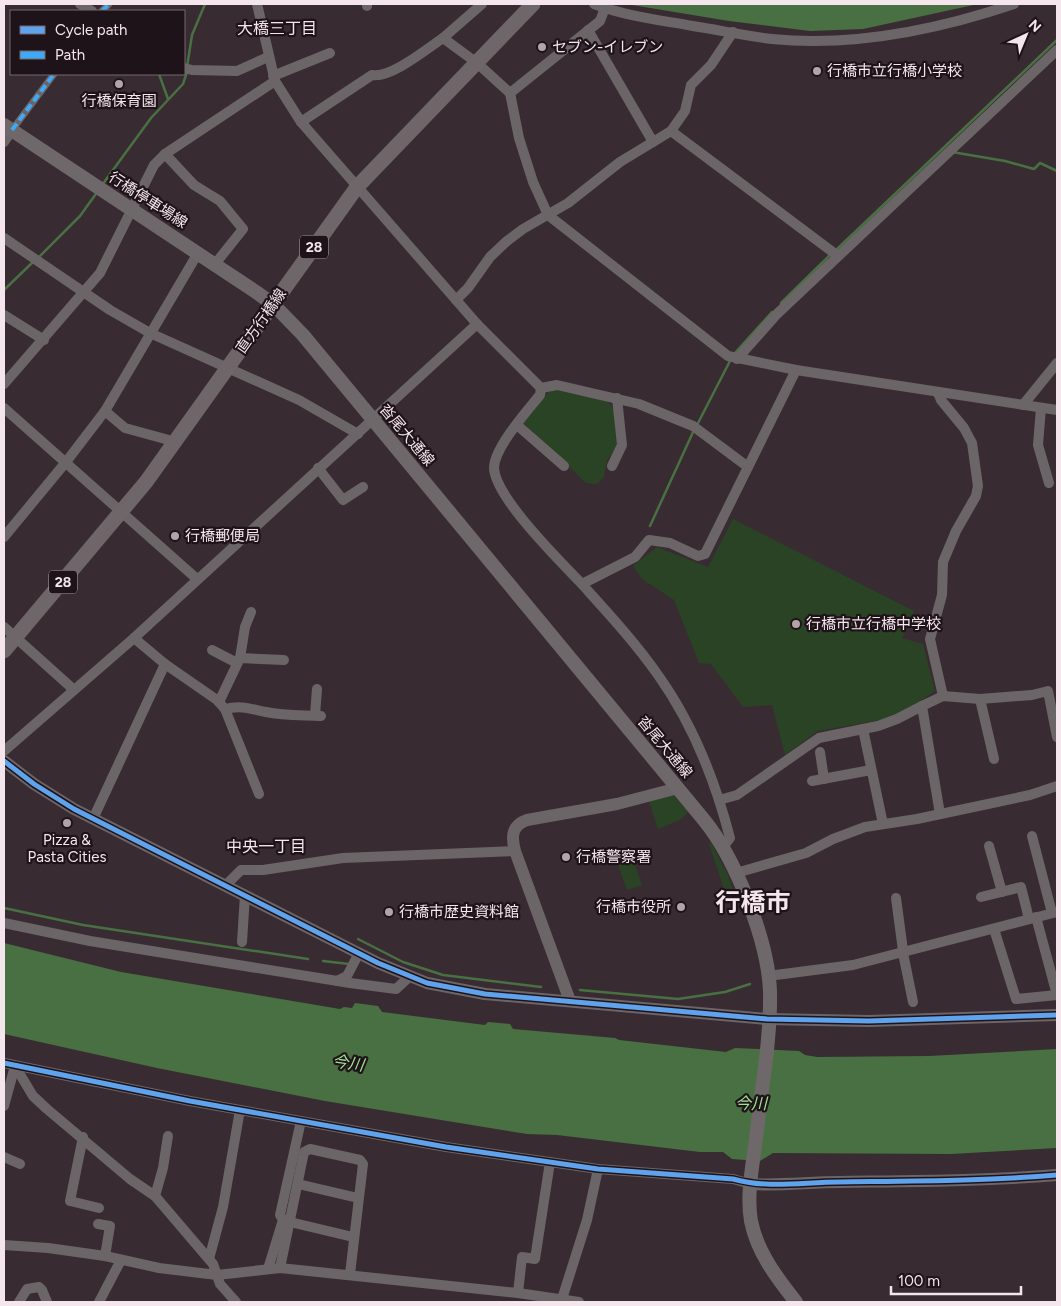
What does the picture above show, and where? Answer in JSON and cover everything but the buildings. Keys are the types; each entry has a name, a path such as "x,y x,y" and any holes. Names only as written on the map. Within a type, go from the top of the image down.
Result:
{"main road":[{"name":"直方行橋線","path":"4,651 10,632 122,512 176,442 357,187 533,4"},
{"name":"行橋停車場線","path":"8,127 273,304"},
{"name":"沓尾大通線","path":"273,304 303,335 678,788 723,847 736,873 759,933 768,976 768,1020 752,1179 751,1219 759,1248 796,1302"}],"street":[{"path":"257,4 274,78 301,122 477,324 541,388"},
{"path":"301,122 372,74 377,76 396,68 443,38 482,4"},
{"path":"594,4 658,20 771,39 842,41 880,36 966,19 1014,4"},
{"path":"510,93 600,21 605,8"},
{"path":"588,30 653,142"},
{"path":"456,300 468,288 490,257 507,241 568,203 620,162 671,131 685,111 691,85 711,65 733,32"},
{"path":"443,38 477,63 510,93 519,138 530,174 548,215 728,356 796,370 1057,410"},
{"path":"737,359 777,314 1057,50"},
{"path":"4,384 100,273 147,175 165,154 274,78 330,53"},
{"path":"185,68 237,71 268,57"},
{"path":"4,142 8,127 53,75"},
{"path":"671,131 838,256"},
{"path":"165,154 194,185 220,201 243,229 215,264"},
{"path":"4,238 110,310 150,333 299,400 358,434"},
{"path":"4,537 105,411 198,253"},
{"path":"4,315 44,340"},
{"path":"4,751 73,689 134,638 477,324"},
{"path":"1023,404 1057,363"},
{"path":"582,584 635,557 649,540 670,542 698,556 705,554 796,370"},
{"path":"541,388 557,385 639,404 693,426 748,467"},
{"path":"541,388 540,395 517,425 496,458 496,479 524,520 640,651 670,692 700,749 719,800 730,838 723,847"},
{"path":"938,393 941,400 964,428 972,443 978,486 976,496 956,531 944,562 942,595 930,640 943,696"},
{"path":"612,466 622,446 617,398"},
{"path":"4,408 197,579"},
{"path":"1041,408 1038,445 1049,484"},
{"path":"105,411 125,428 176,442"},
{"path":"517,425 564,466"},
{"path":"318,468 343,500 363,487"},
{"path":"251,612 245,627 239,661 222,705 259,794"},
{"path":"10,632 73,689"},
{"path":"134,638 164,664 222,705 255,708 266,712 318,715 317,689"},
{"path":"212,650 239,661 284,660"},
{"path":"93,819 164,664"},
{"path":"719,800 738,795 819,738 898,720 943,696 980,699 1032,695 1048,691 1057,737"},
{"path":"980,699 994,759"},
{"path":"922,706 940,814"},
{"path":"863,729 883,824"},
{"path":"820,752 824,779"},
{"path":"4,761 34,784 93,819 409,977 449,989 768,1020 868,1021 1057,1015"},
{"path":"812,781 871,770"},
{"path":"736,873 806,853 852,830 1030,795 1057,786"},
{"path":"570,1001 512,841 514,829 519,823 617,804 678,788"},
{"path":"768,976 822,970 904,952 1055,912 1032,836"},
{"path":"989,846 1002,892"},
{"path":"226,885 241,870 263,870 343,858 515,850"},
{"path":"981,897 1021,888 1057,995 1016,999 994,929"},
{"path":"242,942 245,895"},
{"path":"896,898 904,958 914,1002"},
{"path":"4,923 90,941 337,981 396,988 409,977"},
{"path":"337,981 347,976 359,953"},
{"path":"4,1063 301,1121 598,1169 752,1179 782,1186 837,1182 979,1180 1057,1175"},
{"path":"4,1106 15,1066"},
{"path":"15,1066 33,1096 130,1179 155,1196 213,1264 220,1284 236,1302"},
{"path":"209,1259 223,1206 240,1110"},
{"path":"268,1269 283,1220 280,1215 301,1121"},
{"path":"155,1196 164,1168 168,1136"},
{"path":"83,1138 70,1201 99,1208"},
{"path":"280,1268 304,1152 310,1149 360,1160 363,1164 350,1274"},
{"path":"4,1157 20,1164"},
{"path":"518,1293 522,1257 535,1259 550,1162"},
{"path":"562,1299 587,1220 598,1169"},
{"path":"298,1184 358,1198"},
{"path":"290,1222 353,1237"},
{"path":"98,1224 110,1226 105,1256"},
{"path":"4,1245 48,1248 105,1256 159,1268 217,1275 280,1268 518,1293 579,1302"},
{"path":"100,1302 121,1260"},
{"path":"19,1302 26,1289 38,1287 42,1290 47,1302"}],"shaded area":[{"path":"551,389 605,400 613,409 616,421 617,448 607,460 604,477 597,484 586,483 523,423"},
{"name":"行橋市立行橋中学校","path":"733,519 914,611 902,638 923,644 935,691 897,717 818,731 785,755 772,705 743,707 711,664 699,663 674,600 642,579 633,566 657,547 708,567"},
{"path":"672,793 688,812 680,820 658,829 649,801"},
{"path":"711,843 727,873 734,892 731,893 729,888 724,889 709,844"},
{"path":"631,854 642,885 627,890 616,859"}],"water":[{"path":"626,4 978,4 863,29 810,31 729,21"},
{"name":"今川","path":"4,943 121,972 340,1009 344,1007 352,1008 355,1003 378,1006 382,1012 485,1025 488,1022 510,1024 513,1029 615,1038 726,1052 735,1048 799,1051 805,1055 817,1057 929,1056 1057,1049 1057,1148 951,1154 773,1153 760,1161 732,1159 723,1152 700,1152 557,1135 527,1134 325,1101 157,1068 4,1034"}],"waterway":[{"path":"187,67 192,35 205,4"},
{"path":"835,251 1057,40"},
{"path":"102,185 151,118 183,84 187,72"},
{"path":"159,75 168,99"},
{"path":"952,152 1005,161 1034,169 1040,163 1057,171"},
{"path":"38,258 80,216 98,191"},
{"path":"781,303 831,254"},
{"path":"4,290 34,261"},
{"path":"734,354 772,312"},
{"path":"697,425 731,359"},
{"path":"650,526 694,430"},
{"path":"4,908 83,925 308,959"},
{"path":"358,939 403,962 443,975 541,987"},
{"path":"323,961 349,964"},
{"path":"580,990 678,999 725,992 750,984"}],"marked path":[{"path":"103,10 109,4"},
{"path":"12,130 53,75"}],"cycle path":[{"path":"4,761 34,784 74,809 378,963 427,983 485,994 767,1019 869,1021 1057,1015"},
{"path":"4,1063 190,1101 446,1147 598,1169 733,1179 760,1184 976,1180 1057,1175"}],"place":[{"name":"セブン-イレブン","path":"542,47"},
{"name":"行橋市立行橋小学校","path":"817,71"},
{"name":"行橋保育園","path":"119,84"},
{"name":"行橋郵便局","path":"175,536"},
{"name":"行橋市立行橋中学校","path":"796,624"},
{"name":"Pizza & Pasta Cities","path":"67,823"},
{"name":"行橋警察署","path":"566,857"},
{"name":"行橋市役所","path":"681,907"},
{"name":"行橋市歴史資料館","path":"389,912"}],"district":[{"name":"大橋三丁目","path":"277,28"},
{"name":"中央一丁目","path":"266,846"},
{"name":"行橋市","path":"753,902"}]}
